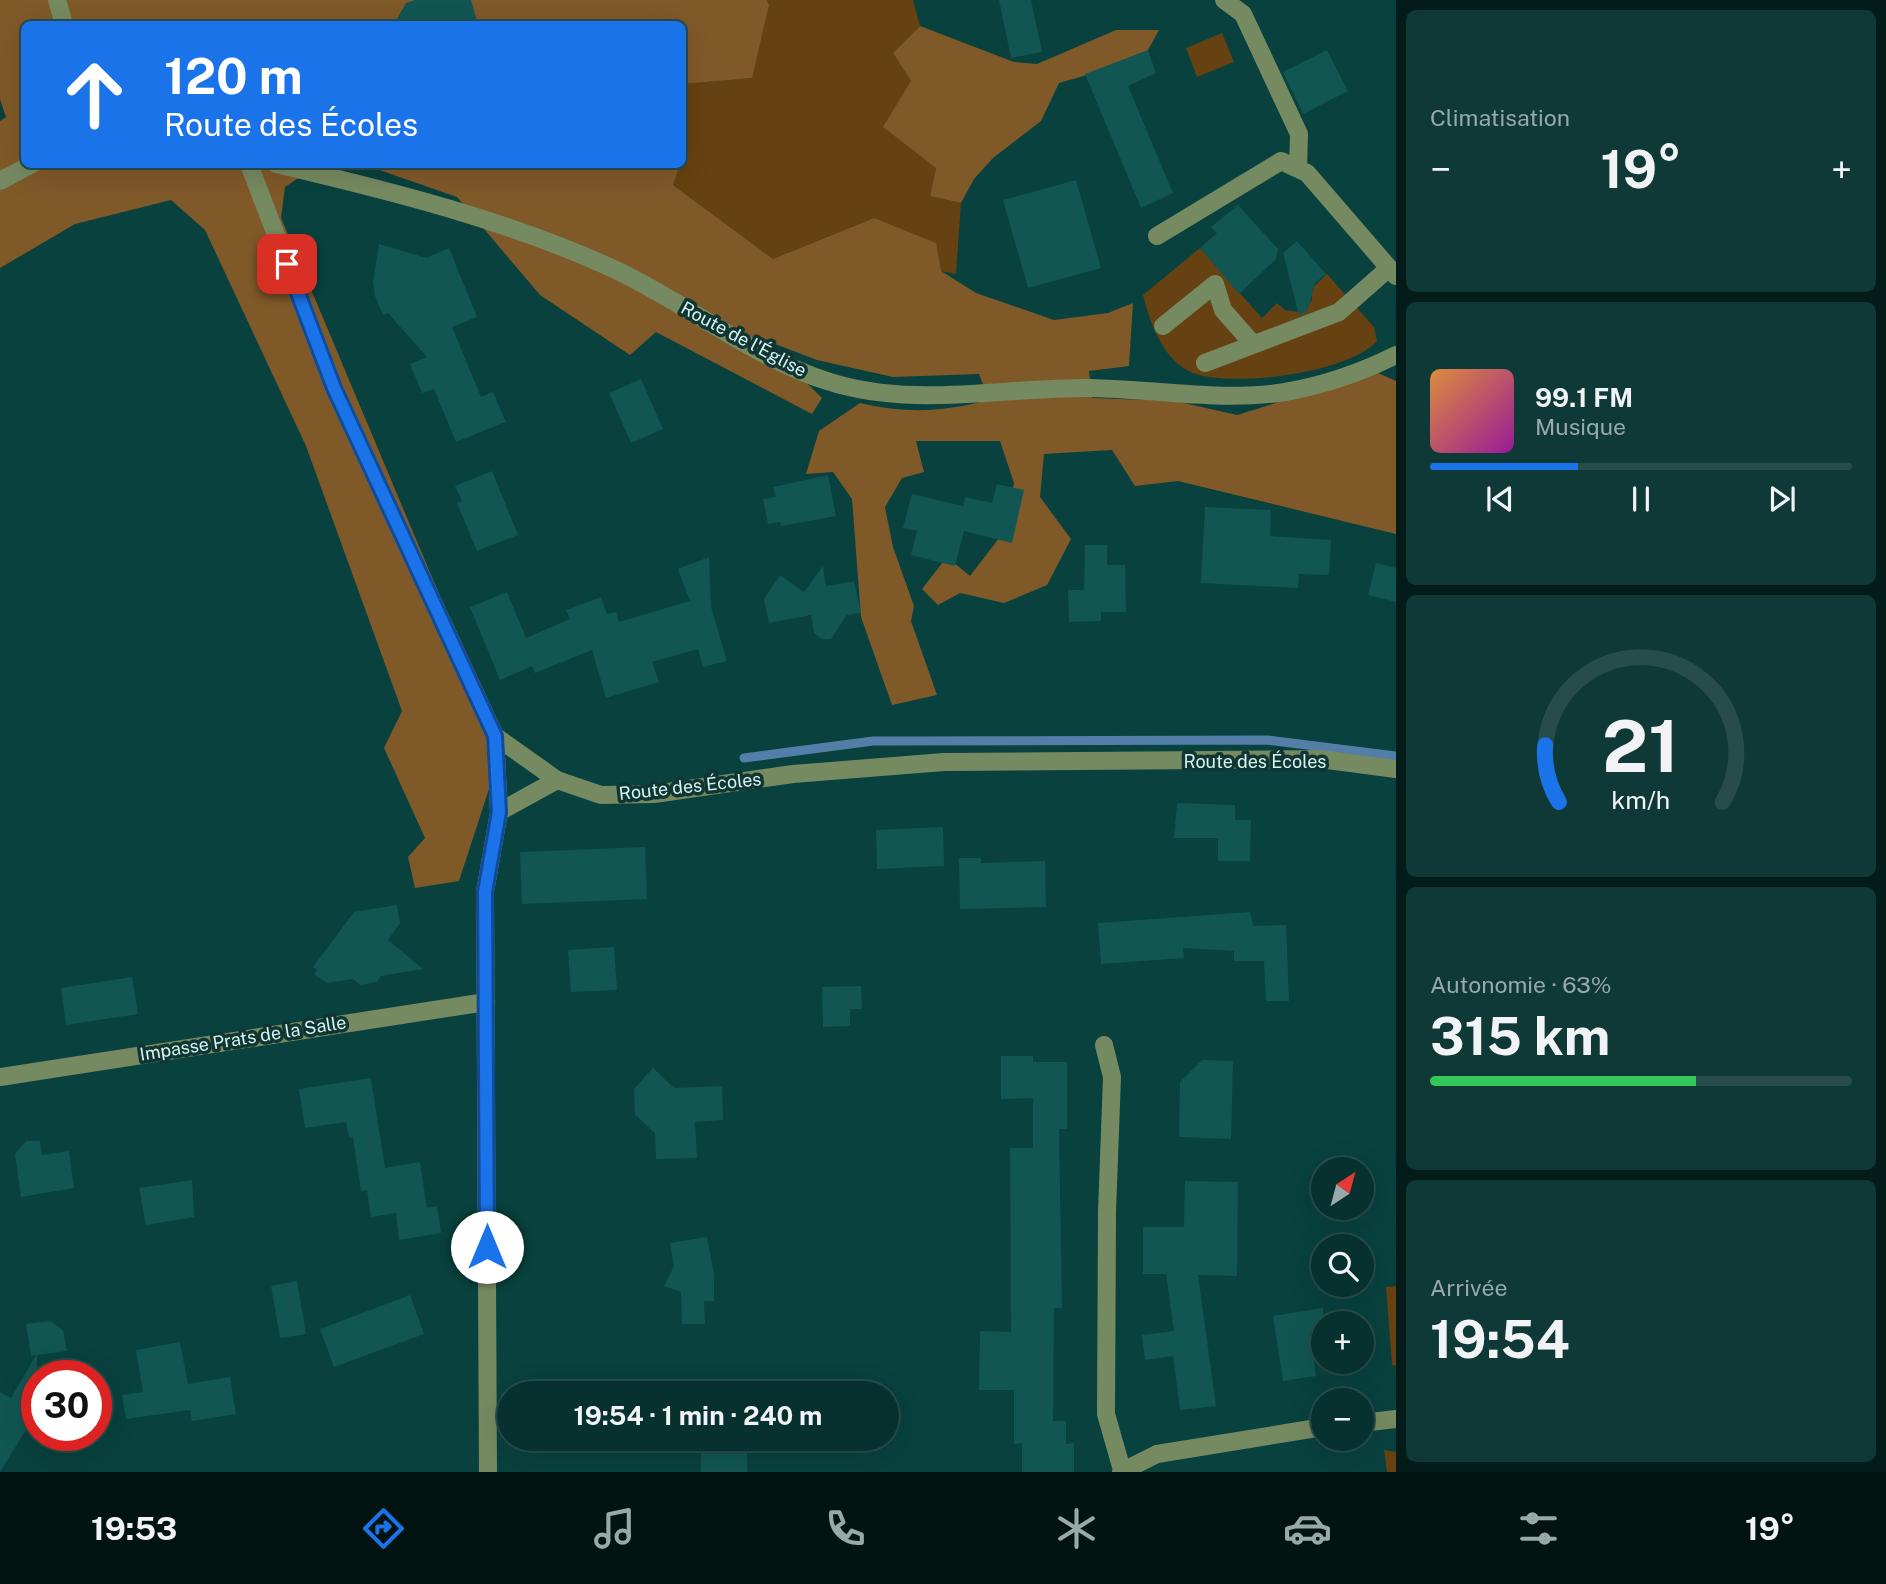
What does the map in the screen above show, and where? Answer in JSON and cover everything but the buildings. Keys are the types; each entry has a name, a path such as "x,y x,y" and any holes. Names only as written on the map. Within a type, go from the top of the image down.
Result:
{"street":[{"path":"57,0 63,21"},
{"path":"1224,0 1243,14 1299,134 1297,169"},
{"path":"1157,236 1281,161 1307,173 1392,272 1339,312 1205,363"},
{"path":"0,181 24,168"},
{"name":"Route des Écoles","path":"251,168 334,388 495,736 557,780 601,796 654,794 793,774 944,762 1320,759 1396,769"},
{"name":"Route de l'Église","path":"290,168 531,236 619,272 788,366 861,390 930,395 1088,388 1251,394 1327,384 1367,370 1396,355"},
{"path":"1163,326 1214,284 1223,310 1254,344"},
{"path":"488,1472 485,892 499,812 495,736"},
{"path":"499,812 557,780"},
{"name":"Impasse Prats de la Salle","path":"0,1077 486,1002"},
{"path":"1104,1045 1112,1077 1107,1212 1106,1414 1122,1471 1157,1454 1311,1429"},
{"path":"1374,1422 1396,1419"}],"shaded area":[{"path":"0,0 767,0 769,5 752,78 686,84 686,21 21,21 21,168 314,168 285,187 281,218 503,746 459,881 415,888 408,857 425,838 384,748 402,711 306,446 205,230 171,200 75,224 0,268 0,121 6,117 0,99"},
{"path":"767,0 913,0 920,26 893,53 911,81 936,168 930,196 961,203 956,274 941,271 874,218 773,259 673,185 679,168 686,168 686,84 751,78 769,5"},
{"path":"920,26 1014,62 1037,64 1116,30 1159,30 1143,59 1059,83 1041,121 993,158 974,179 961,203 930,196 936,168 883,127 911,81 893,53"},
{"path":"1222,33 1234,62 1197,77 1186,48"},
{"path":"374,168 679,168 673,185 773,259 874,218 936,243 941,271 976,293 1054,320 1108,313 1133,303 1129,366 1089,371 1092,398 1175,401 1237,415 1376,372 1396,381 1396,534 1178,481 1135,486 1112,450 1044,454 1040,497 1071,539 1047,585 1004,603 960,593 938,605 922,589 947,557 970,576 1003,533 1014,483 1000,441 916,441 924,472 902,478 885,507 893,547 914,606 911,621 937,695 892,705 861,617 852,499 833,472 806,474 819,431 860,403 894,409 925,410 989,400 979,374 893,377 817,360 762,339 822,398 812,414 656,332 630,355 540,295 457,197"},
{"path":"1200,248 1262,318 1277,303 1285,310 1300,312 1312,300 1312,288 1327,274 1374,327 1377,341 1363,352 1342,362 1289,375 1235,379 1193,373 1174,360 1159,340 1143,295"},
{"path":"1396,1286 1396,1366 1392,1365 1386,1287"},
{"path":"1384,1450 1396,1452 1396,1472 1387,1472"}],"waterway":[{"path":"744,758 873,741 1267,740 1396,756"}],"route":[{"path":"287,264 334,388 495,736 499,812 485,892 487,1247"}]}
